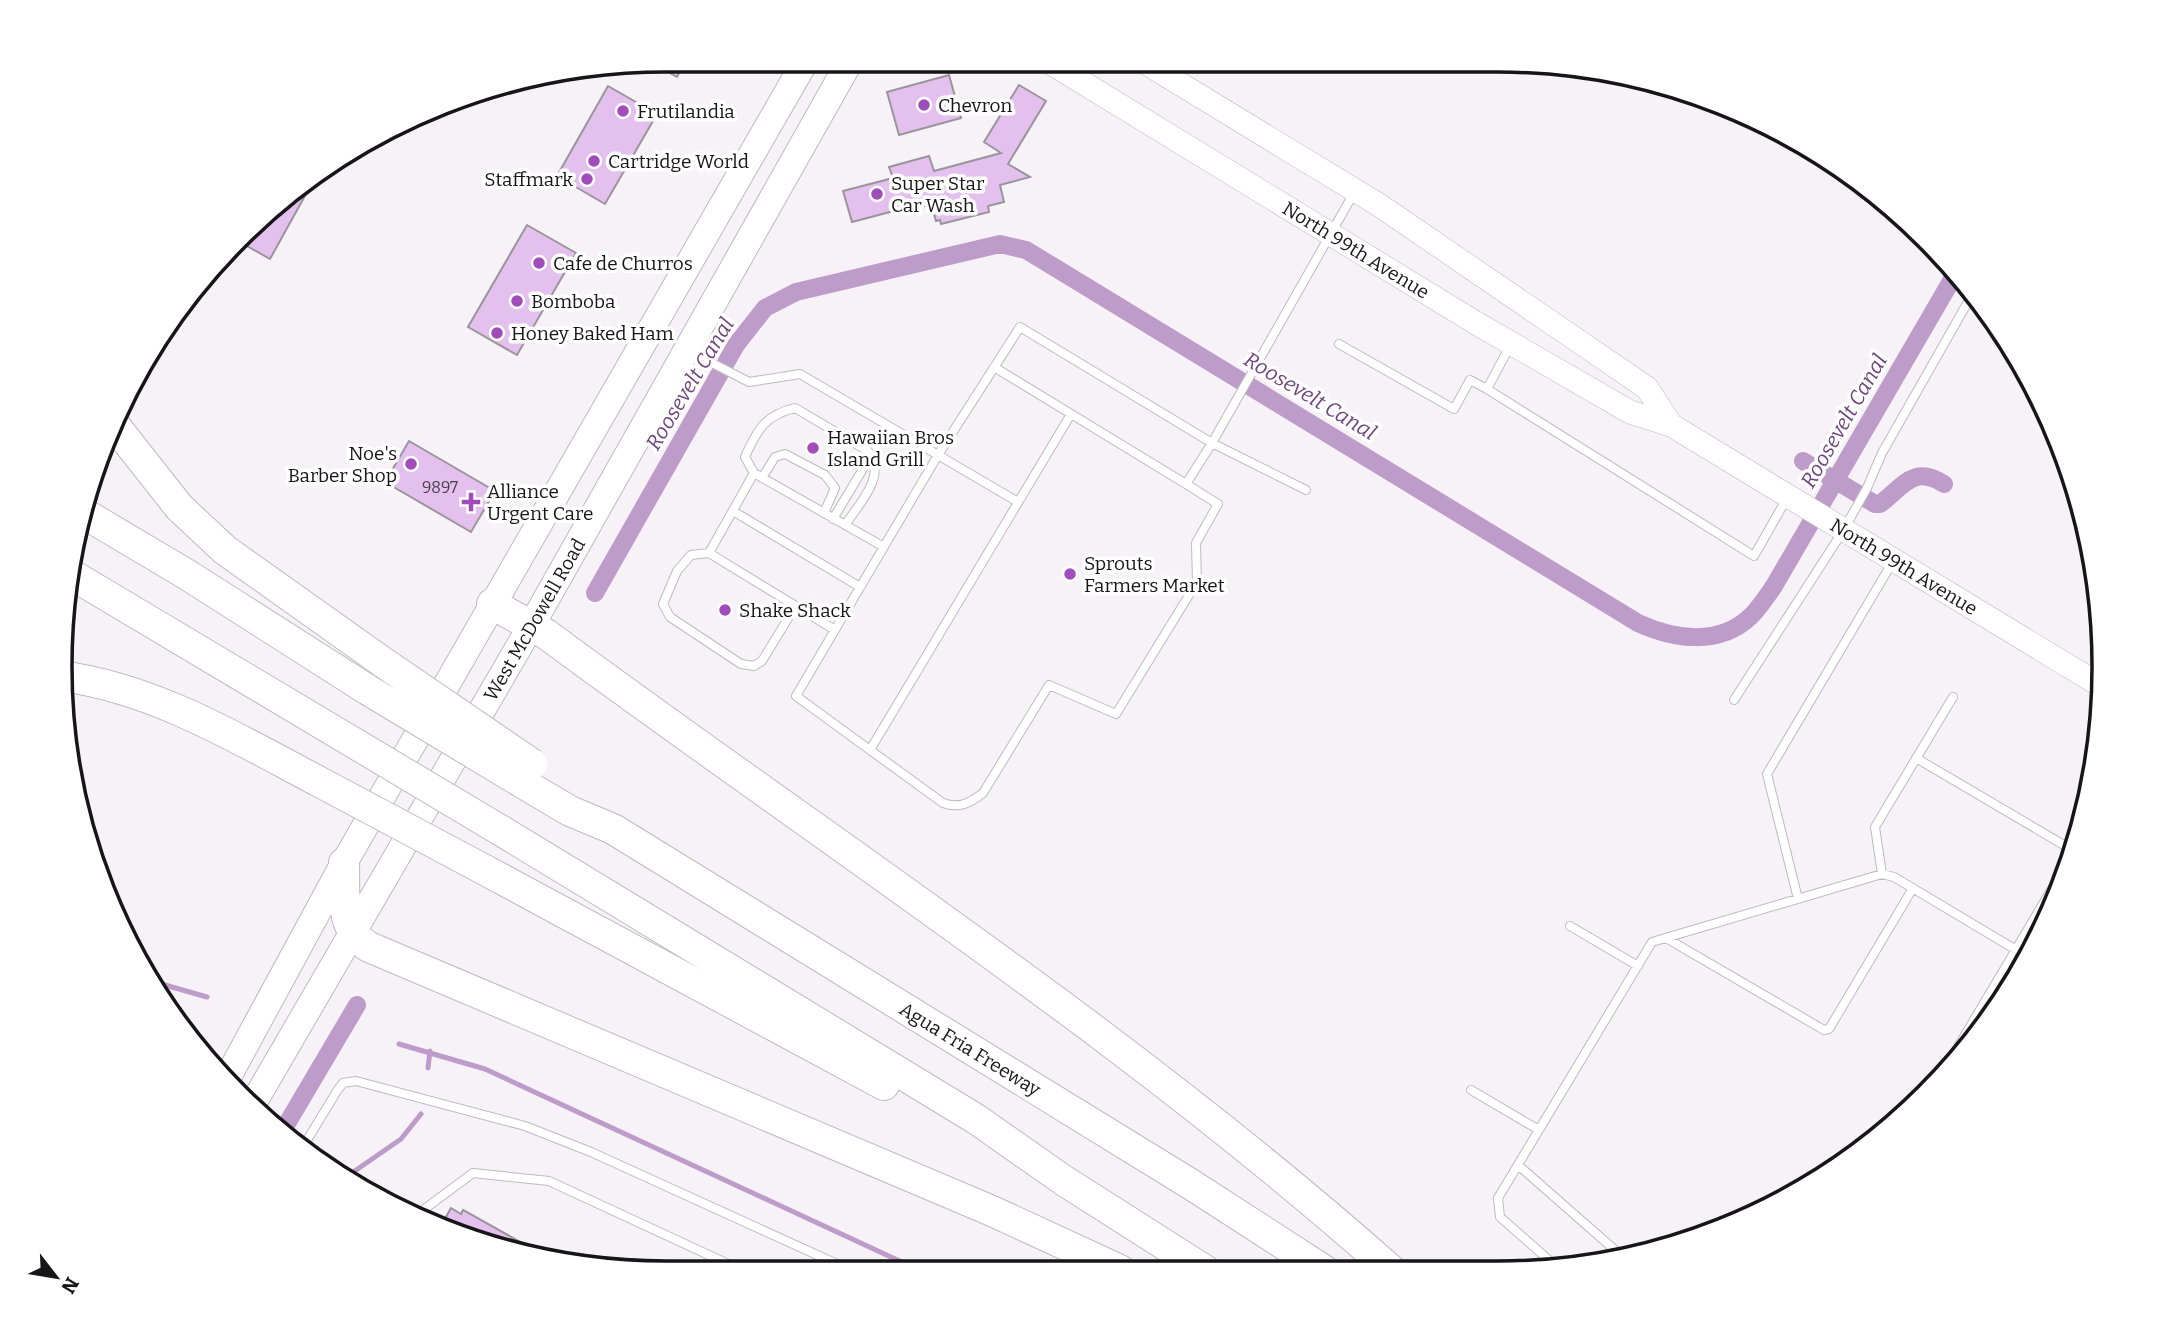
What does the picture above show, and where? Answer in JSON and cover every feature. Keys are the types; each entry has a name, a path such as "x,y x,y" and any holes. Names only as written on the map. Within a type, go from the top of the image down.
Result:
{"highway":[{"path":"120,432 170,497 225,550 384,663 527,773"},
{"path":"91,518 186,574 368,690 527,773"},
{"path":"79,578 976,1119 1063,1180 1190,1261"},
{"path":"492,604 531,626 851,851 1159,1079 1317,1205 1380,1261"},
{"path":"72,679 149,699 184,713 774,1023 965,1132 1063,1180"},
{"name":"Agua Fria Freeway","path":"527,773 579,797 613,829 1192,1185 1310,1261"},
{"path":"344,863 347,920 353,934 369,947 992,1210 1101,1261"}],"main road":[{"path":"231,1071 344,863 799,72"},
{"name":"West McDowell Road","path":"257,1097 531,626 844,72"},
{"name":"North 99th Avenue","path":"1065,72 1511,343 1630,411 1671,425 1807,510 2092,680"},
{"name":"North 99th Avenue","path":"1160,72 1355,190 1647,388 1671,425"}],"lane":[{"path":"1186,484 1212,443 1355,190"},
{"path":"1734,701 1837,527 1855,509 1882,453 1968,302"},
{"path":"994,367 1217,504 1196,543 1197,582 1116,713 1049,685 983,793 972,801 955,807 943,803 796,696 938,456 994,367 1020,327 1212,443 1306,490"},
{"path":"1487,389 1511,343"},
{"path":"1339,344 1454,409 1470,380 1754,556 1788,497"},
{"path":"687,350 749,382 800,374 1018,502"},
{"path":"845,526 877,473 875,459 868,451 795,408 775,413 756,433 745,457 758,476 845,526 884,547"},
{"path":"870,750 1071,414"},
{"path":"833,519 867,462 868,451"},
{"path":"709,553 733,511 775,457 785,454 825,475 835,488 824,513"},
{"path":"733,511 860,587"},
{"path":"795,607 762,661 754,666 741,664 670,617 663,604 677,571 691,555 709,553 835,630"},
{"path":"1798,899 1767,774 1894,561"},
{"path":"1882,874 1875,827 1953,697"},
{"path":"1916,758 2064,848"},
{"path":"1547,1259 1500,1217 1498,1198 1652,942 1882,874 1894,877 2019,952"},
{"path":"1666,937 1824,1030 1829,1029 1913,888"},
{"path":"1968,1030 2041,907"},
{"path":"1570,926 1638,966"},
{"path":"306,1140 343,1083 356,1081 475,1111 536,1130 592,1152 830,1261"},
{"path":"1471,1090 1539,1130"},
{"path":"1518,1165 1615,1250"},
{"path":"424,1209 473,1174 549,1181 722,1261"}],"building":[{"name":"Chevron","path":"949,75 961,118 899,135 887,92"},
{"path":"1019,85 1046,101 1008,164 1030,177 1000,185 1004,202 988,206 989,212 941,224 940,220 936,221 931,204 852,222 843,191 893,178 889,167 929,156 934,171 1001,153 984,142"},
{"path":"608,86 657,114 605,204 557,176"},
{"path":"306,193 270,259 246,246"},
{"path":"527,225 576,253 517,355 468,327"},
{"path":"409,441 495,491 471,532 385,482"},
{"path":"451,1208 461,1214 463,1210 523,1243 475,1230 445,1218"}],"waterway":[{"name":"Roosevelt Canal","path":"595,593 736,345 765,308 796,292 1000,244 1026,250 1638,623 1681,636 1710,636 1738,626 1751,616 1774,586 1951,281"},
{"path":"1803,461 1875,504 1880,504 1916,477 1933,478 1944,484"},
{"path":"164,985 207,997"},
{"name":"Roosevelt Canal","path":"287,1124 357,1005"},
{"path":"399,1044 485,1069 900,1261"},
{"path":"428,1068 430,1051"},
{"path":"353,1172 401,1139 421,1114"}],"place":[{"name":"Chevron","path":"924,105"},
{"name":"Frutilandia","path":"623,111"},
{"name":"Cartridge World","path":"594,161"},
{"name":"Staffmark","path":"587,179"},
{"name":"Super Star Car Wash","path":"877,194"},
{"name":"Cafe de Churros","path":"539,263"},
{"name":"Bomboba","path":"517,301"},
{"name":"Honey Baked Ham","path":"497,333"},
{"name":"Hawaiian Bros Island Grill","path":"813,448"},
{"name":"Noe's Barber Shop","path":"411,464"},
{"name":"Alliance Urgent Care","path":"471,502"},
{"name":"Sprouts Farmers Market","path":"1070,574"},
{"name":"Shake Shack","path":"725,610"}]}
